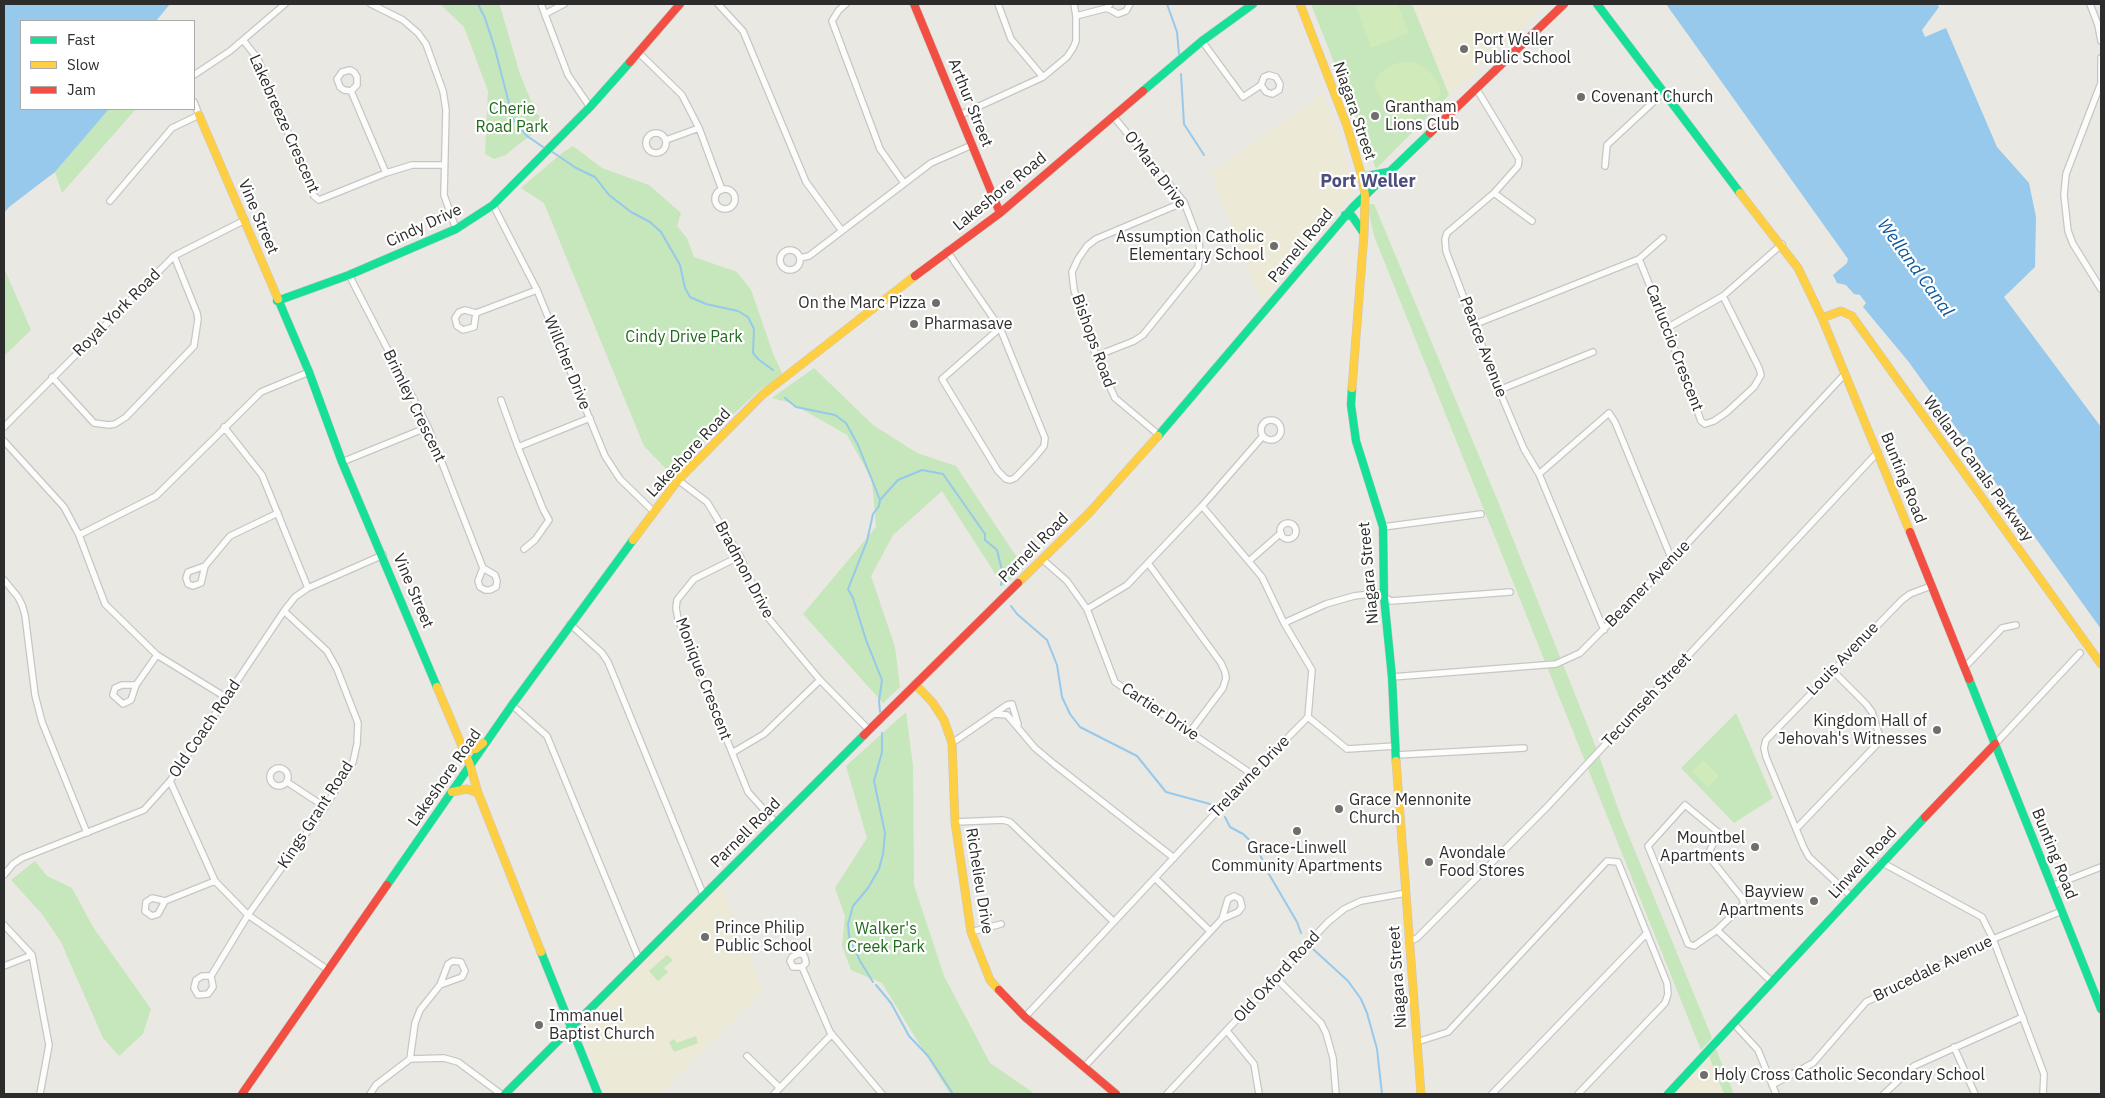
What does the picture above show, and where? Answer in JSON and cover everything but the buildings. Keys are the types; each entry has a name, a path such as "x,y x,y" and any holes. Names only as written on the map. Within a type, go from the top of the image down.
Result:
{"main road":[{"name":"Cindy Drive","path":"277,300 349,275 456,228 493,205 590,107 680,4"},
{"name":"Arthur Street","path":"914,4 1000,213"},
{"name":"Lakeshore Road","path":"242,1094 512,705 678,480 762,395 947,251 1000,213 1202,41 1254,4"},
{"name":"Parnell Road","path":"503,1094 1089,513 1159,435 1345,215 1564,4"},
{"name":"Bunting Road","path":"1597,4 1663,93 1782,244 1798,268 1822,318 1844,375 1878,452 2101,1009"},
{"name":"Niagara Street","path":"1302,6 1346,126 1362,177 1365,195 1364,234 1351,405 1356,441 1383,527 1384,597 1392,677 1421,1094"},
{"name":"Vine Street","path":"199,115 309,372 342,462 470,765 478,793 598,1094"},
{"path":"1362,177 1374,176 1390,171"},
{"path":"1345,215 1352,216 1364,234"},
{"name":"Welland Canals Parkway","path":"1822,318 1841,311 1852,316 2101,664"},
{"name":"Richelieu Drive","path":"916,684 933,703 944,720 952,743 956,822 971,932 990,980 1025,1018 1085,1066 1116,1094"},
{"path":"461,743 469,749 476,748 487,741"},
{"name":"Linwell Road","path":"1668,1094 1881,862 1995,744"},
{"path":"452,792 468,789 478,793"}],"street":[{"path":"195,74 243,40 285,4"},
{"path":"371,4 403,20 418,33 426,44 443,91 446,110 444,195 456,228"},
{"path":"540,4 568,75 590,107"},
{"path":"545,14 564,4"},
{"path":"718,4 743,30 806,182 842,232"},
{"path":"846,4 839,10 832,21 880,149 904,183"},
{"path":"998,4 1011,39 1043,77"},
{"path":"960,115 1043,77 1067,57 1074,48 1076,41 1074,4"},
{"path":"1076,16 1108,6 1118,14 1126,11 1130,4"},
{"path":"2090,4 2098,25 2101,41"},
{"name":"Lakebreeze Crescent","path":"243,40 258,60 314,196 320,200 386,173 412,165 444,165"},
{"path":"1202,41 1243,97 1261,85"},
{"path":"639,53 682,95 699,128 722,190"},
{"path":"2101,58 2100,83 2066,174 2064,195 2068,231 2073,244 2101,289"},
{"name":"Pearce Avenue","path":"1476,88 1519,159 1518,166 1494,193 1447,233 1445,238 1446,251 1499,390 1524,449 1540,474 1604,630"},
{"path":"351,91 386,173"},
{"path":"1605,166 1607,145 1663,93"},
{"name":"Vine Street","path":"195,105 199,115"},
{"path":"110,201 172,128 199,115"},
{"name":"O'Mara Drive","path":"1096,356 1134,341 1143,335 1198,267 1200,254 1199,241 1184,202 1113,116"},
{"path":"666,140 699,128"},
{"path":"800,258 809,256 931,163 972,145"},
{"path":"1494,193 1532,222"},
{"name":"Bishops Road","path":"1159,435 1115,398 1096,356 1074,290 1072,272 1087,246 1096,239 1184,202"},
{"name":"Willcher Drive","path":"493,205 537,290 605,456 620,479 653,512"},
{"name":"Royal York Road","path":"4,427 174,256 245,220"},
{"path":"1473,324 1639,259 1663,238"},
{"path":"1667,328 1723,296 1782,244"},
{"path":"947,251 1000,328 1045,438 1044,446 1015,478 1010,480 1006,479 998,471 942,379 1000,328"},
{"path":"52,377 94,422 101,425 109,425 115,424 126,417 194,346 198,319 197,313 174,256"},
{"name":"Carluccio Crescent","path":"1639,259 1701,421 1705,424 1714,421 1726,412 1754,387 1761,375 1723,296"},
{"name":"Brimley Crescent","path":"349,275 428,427 483,568"},
{"path":"476,313 537,290"},
{"path":"1499,390 1593,352"},
{"path":"79,535 156,496 261,392 309,372"},
{"name":"Beamer Avenue","path":"1392,677 1556,664 1580,653 1672,560 1844,375"},
{"path":"501,400 518,447 549,520 535,540 524,549"},
{"path":"1540,474 1609,413 1672,560"},
{"path":"518,447 590,418"},
{"path":"224,427 262,475 308,588"},
{"path":"342,462 428,427"},
{"path":"1087,608 1127,585 1202,506 1263,436"},
{"path":"4,441 64,506 79,535 105,604 157,655 227,698"},
{"name":"Tecumseh Street","path":"1410,942 1417,938 1547,807 1878,452"},
{"name":"Bradmon Drive","path":"678,480 707,502 740,556 765,614 820,680 869,730"},
{"path":"1202,506 1266,584 1284,624 1312,670 1308,717 1347,749 1396,746"},
{"path":"205,566 230,536 278,513"},
{"path":"1383,527 1481,514"},
{"path":"1249,561 1281,533"},
{"name":"Old Coach Road","path":"4,875 22,858 144,810 170,782 295,597 308,588 383,556"},
{"name":"Monique Crescent","path":"740,556 694,578 676,600 676,608 678,619 748,792 776,823"},
{"name":"Cartier Drive","path":"1042,559 1068,581 1087,608 1115,682 1252,774"},
{"path":"1148,563 1225,672 1226,678 1223,688 1190,732"},
{"path":"4,580 22,605 25,615 35,695 42,722 87,833"},
{"name":"Louis Avenue","path":"1851,896 1809,857 1766,757 1764,748 1766,740 1902,600 1910,594 1931,586"},
{"path":"1284,624 1326,604 1354,596 1378,593 1391,601 1510,592"},
{"name":"Kings Grant Road","path":"211,976 248,915 354,762 358,744 358,723 337,668 327,651 284,611"},
{"path":"570,624 602,653 608,662 703,894"},
{"path":"1964,668 2002,628 2016,625"},
{"name":"Linwell Road","path":"1995,744 2080,653"},
{"path":"136,685 157,655"},
{"path":"1796,829 1880,741 1872,712 1832,670"},
{"path":"732,754 764,734 820,680"},
{"path":"952,743 1007,705 1012,704 1019,727"},
{"path":"512,705 547,736 639,959"},
{"path":"995,714 1008,715 1035,748 1174,858"},
{"name":"Trelawne Drive","path":"1025,1018 1252,774 1308,717"},
{"path":"1396,755 1524,748"},
{"path":"170,782 215,881 248,915 328,970"},
{"path":"287,782 324,807"},
{"path":"1685,805 1719,833 1710,850 1710,858 1742,898 1744,904 1717,930 1694,946 1688,944 1648,846 1685,805"},
{"path":"956,822 1003,820 1010,822 1114,922"},
{"path":"1417,1042 1448,1032 1608,861 1613,860 1618,862 1667,983 1668,994 1665,1003 1658,1011 1578,1094"},
{"path":"1881,862 1982,917 1993,939 2044,1074 2043,1094"},
{"path":"2052,886 2101,867"},
{"path":"1155,878 1210,931"},
{"path":"165,901 215,881"},
{"name":"Old Oxford Road","path":"1167,1094 1277,979 1328,922 1344,909 1361,901 1406,893"},
{"name":"Brucedale Avenue","path":"1772,1084 1812,1063 1866,1002 1993,939 2062,911"},
{"path":"1085,1066 1222,919"},
{"path":"971,932 1001,924"},
{"path":"4,925 32,955 49,1045 40,1094"},
{"path":"1717,930 1772,982"},
{"path":"1492,1094 1647,933"},
{"path":"4,966 32,955"},
{"path":"410,1059 415,1023 420,1010 440,985 448,964 453,961 461,962 465,971 462,977 440,985"},
{"path":"802,967 832,1034 882,1094"},
{"path":"1277,979 1321,1022 1333,1058 1336,1094"},
{"path":"1884,1094 1914,1066 1954,1046 2023,1017"},
{"path":"1734,1024 1758,1050 1776,1094"},
{"path":"1227,1030 1254,1064 1259,1094"},
{"path":"774,1094 832,1034"},
{"path":"1954,1046 1975,1094"},
{"path":"746,1056 780,1088"},
{"path":"370,1094 376,1085 410,1059 444,1058 458,1062 503,1094"}],"shaded area":[{"name":"Port Weller Public School","path":"1412,4 1546,4 1449,95"},
{"name":"Assumption Catholic Elementary School","path":"1323,93 1344,152 1354,191 1262,301 1211,173"},
{"name":"Prince Philip Public School","path":"721,883 763,990 660,1094 606,1094 579,1026"},
{"name":"Holy Cross Catholic Secondary School","path":"1709,1056 1724,1094 1674,1094"}],"green space":[{"name":"Cherie Road Park","path":"440,4 498,4 500,6 520,74 536,113 548,123 506,155 494,159 485,154 488,91 464,27"},
{"path":"1311,4 1412,4 1449,95 1376,169"},
{"path":"1355,4 1398,4 1409,33 1371,48"},
{"path":"1401,62 1412,62 1423,66 1438,83 1441,95 1401,127 1393,124 1374,83 1380,73 1390,66"},
{"path":"108,110 135,110 62,193 55,172"},
{"name":"Cindy Drive Park","path":"573,146 602,168 649,185 681,213 677,226 687,238 694,257 737,272 751,290 774,356 782,373 778,378 758,391 671,474 644,446 544,203 521,188"},
{"path":"1367,204 1374,204 1499,504 1594,742 1623,822 1712,1038 1701,1050 1374,236"},
{"path":"4,268 31,330 4,356"},
{"path":"814,368 873,425 917,453 956,466 1024,568 1003,586 942,491 893,535 871,576 895,647 900,687 883,703 803,614 876,527 872,480 847,435 791,403 772,398"},
{"name":"Walker's Creek Park","path":"906,712 913,766 914,885 944,976 990,1063 1035,1094 950,1094 882,983 851,970 842,946 845,916 835,888 867,838 846,766"},
{"path":"1736,713 1773,798 1734,823 1681,768"},
{"path":"1703,760 1719,776 1708,787 1692,771"},
{"path":"35,861 47,876 72,888 93,927 151,1009 143,1034 119,1056 103,1038 61,942 42,914 11,880"},
{"path":"667,955 673,960 664,968 668,972 658,981 649,971"},
{"path":"696,1036 698,1043 674,1052 669,1042 674,1039 677,1043"},
{"path":"1716,1049 1734,1094 1724,1094 1709,1056"}],"water":[{"path":"4,4 170,4 157,20 20,20 20,110 108,110 55,172 9,207 4,213"},
{"name":"Welland Canal","path":"1666,4 1937,4 1939,7 1922,30 1925,37 1946,28 1997,147 2029,183 2036,217 2035,267 2004,297 2101,427 2101,629 1908,361 1863,307 1866,303 1860,295 1854,294 1846,285 1837,283 1833,275 1847,263 1848,259"}],"waterway":[{"path":"478,4 485,18 495,49 513,119 527,136 546,149"},
{"path":"1167,4 1177,32 1179,54"},
{"path":"1181,74 1184,124 1204,155"},
{"path":"551,151 576,168 595,177 609,195 631,212 650,222 661,232 680,265 685,288 690,297 706,304 738,311 748,317 754,329 753,353 773,370"},
{"path":"785,398 796,407 835,415 846,423 858,445 880,500"},
{"path":"880,712 879,701 882,680 866,640 853,598 848,589 867,541 873,514 879,506 880,500 898,480 922,470 943,474 985,534 985,540 997,550 1003,575 1001,585"},
{"path":"1011,606 1017,614 1047,640 1057,665 1062,697 1070,714 1080,727 1137,756 1166,792 1210,804"},
{"path":"873,982 860,961 849,936 848,924 853,906 868,888 879,869 883,854 885,833 874,781 882,752 882,733"},
{"path":"1225,817 1230,827 1243,834 1257,847 1266,869 1297,922 1301,933"},
{"path":"1313,949 1348,981 1361,999 1377,1049 1382,1094"},
{"path":"876,985 891,1003 909,1036 928,1056 953,1094"}],"traffic: fast":[{"path":"1143,91 1202,41 1253,4"},
{"path":"1597,4 1740,193"},
{"path":"277,301 349,275 456,229 493,205 590,107 630,62"},
{"path":"1158,436 1353,207 1430,133"},
{"path":"1362,177 1388,172"},
{"path":"1345,215 1352,216 1363,232"},
{"path":"278,299 309,372 342,462 437,687"},
{"path":"1352,388 1351,405 1356,441 1383,527 1384,597 1392,677 1396,761"},
{"path":"387,885 512,705 633,540"},
{"path":"1969,679 2101,1009"},
{"path":"505,1094 864,735"},
{"path":"1668,1094 1925,817"},
{"path":"541,952 598,1094"}],"traffic: slow":[{"path":"1300,4 1347,126 1362,177 1365,195 1364,234 1352,388"},
{"path":"199,115 278,299"},
{"path":"1740,193 1798,268 1822,318 1910,532"},
{"path":"633,540 678,480 762,395 915,276"},
{"path":"1822,318 1841,311 1852,316 2101,664"},
{"path":"1018,583 1089,513 1158,436"},
{"path":"915,684 933,703 944,720 952,743 955,822 971,932 990,980 999,990"},
{"path":"437,687 470,765 478,793 541,952"},
{"path":"461,743 469,749 476,749 483,743"},
{"path":"1396,761 1421,1094"},
{"path":"452,792 467,789 478,793"}],"traffic: jam":[{"path":"630,62 680,4"},
{"path":"914,4 1000,213"},
{"path":"1430,133 1564,4"},
{"path":"915,276 1000,213 1143,91"},
{"path":"1910,532 1969,679"},
{"path":"864,735 1018,583"},
{"path":"1925,817 1995,744"},
{"path":"242,1094 387,885"},
{"path":"999,990 1025,1017 1116,1094"}],"place":[{"name":"Port Weller Public School","path":"1464,49"},
{"name":"Covenant Church","path":"1581,97"},
{"name":"Grantham Lions Club","path":"1375,116"},
{"name":"Assumption Catholic Elementary School","path":"1274,246"},
{"name":"On the Marc Pizza","path":"936,303"},
{"name":"Pharmasave","path":"914,324"},
{"name":"Kingdom Hall of Jehovah's Witnesses","path":"1937,730"},
{"name":"Grace Mennonite Church","path":"1339,809"},
{"name":"Grace-Linwell Community Apartments","path":"1297,831"},
{"name":"Mountbel Apartments","path":"1755,847"},
{"name":"Avondale Food Stores","path":"1429,862"},
{"name":"Bayview Apartments","path":"1814,901"},
{"name":"Prince Philip Public School","path":"705,937"},
{"name":"Immanuel Baptist Church","path":"539,1025"},
{"name":"Holy Cross Catholic Secondary School","path":"1704,1075"}],"district":[{"name":"Port Weller","path":"1368,182"}]}
